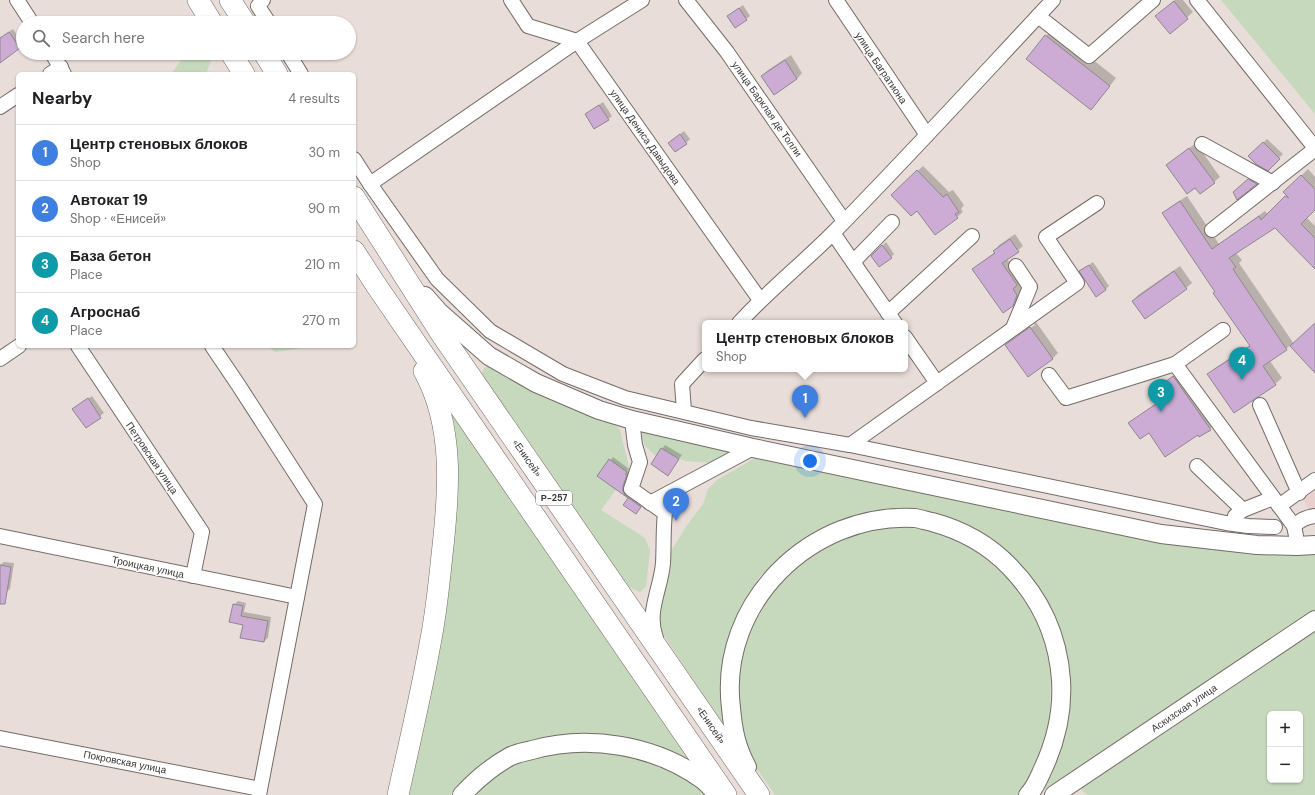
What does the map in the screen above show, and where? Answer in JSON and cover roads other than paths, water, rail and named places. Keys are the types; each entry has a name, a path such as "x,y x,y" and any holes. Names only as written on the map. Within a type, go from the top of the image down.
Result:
{"highway":[{"path":"198,0 208,16"},
{"path":"230,0 240,16"},
{"path":"235,60 243,72"},
{"path":"268,60 276,72"},
{"name":"«Енисей»","path":"362,191 392,258 442,335 759,795"},
{"name":"Р-257","path":"356,254 726,795"},
{"path":"376,285 431,385 441,419 448,464 447,510 440,577 430,645 398,795"}],"main road":[{"path":"392,258 439,312 489,356 536,383 599,410 632,420 753,448 1161,534 1258,545 1296,546 1315,544"},
{"path":"764,795 740,754 733,728 729,692 731,664 736,643 750,610 770,580 785,565 808,547 833,533 860,524 888,518 917,518 947,526 975,540 1001,558 1022,580 1040,606 1053,634 1060,664 1062,696 1058,727 1049,756 1033,790 1028,795"},
{"name":"Аскизская улица","path":"1054,795 1315,620"},
{"path":"462,795 478,778 510,756 549,745 588,742 631,747 672,762 704,780 718,795"}],"street":[{"path":"17,0 27,16"},
{"path":"263,0 258,6 264,16"},
{"path":"511,0 528,26 577,41"},
{"path":"362,191 577,41 642,0"},
{"name":"улица Барклая де Толли","path":"686,0 727,52 844,221"},
{"name":"улица Багратиона","path":"836,0 927,136"},
{"path":"741,320 760,300 833,233 927,136 1053,0"},
{"path":"1038,16 1089,56 1153,0"},
{"path":"1197,0 1315,149 1212,230"},
{"name":"улица Дениса Давыдова","path":"577,41 760,300"},
{"path":"54,60 58,72"},
{"path":"292,60 300,72"},
{"path":"0,107 16,96"},
{"path":"1202,144 1273,182"},
{"path":"356,167 362,191 436,279 490,331 563,374 625,398 751,428 850,445 1226,523 1248,526 1275,527"},
{"path":"850,445 1077,283 1046,237 1096,203"},
{"path":"853,262 892,222"},
{"path":"833,233 892,318 972,236"},
{"path":"1013,328 1030,287 1016,266"},
{"path":"1048,375 1066,398 1175,364 1223,330"},
{"path":"908,341 937,383"},
{"path":"0,359 16,348"},
{"name":"Петровская улица","path":"79,348 202,532 193,576"},
{"path":"213,348 315,504 256,790"},
{"path":"684,411 682,384 702,362"},
{"path":"1175,364 1294,526 1296,546"},
{"path":"1260,405 1299,493"},
{"path":"632,420 635,445 640,462 631,489 650,504 665,513 663,532 663,564 652,618 653,631 664,657"},
{"path":"650,504 753,448"},
{"path":"1197,466 1243,510"},
{"path":"1226,523 1243,510 1276,502 1299,493 1315,480"},
{"path":"1258,545 1271,534 1275,527 1278,518 1276,502"},
{"path":"1294,526 1299,521 1307,517 1315,516"},
{"name":"Троицкая улица","path":"0,536 297,597"},
{"name":"Покровская улица","path":"0,738 256,790"}],"place":[{"name":"Агроснаб","path":"1242,380"},
{"name":"База бетон","path":"1161,412"},
{"name":"Центр стеновых блоков","path":"805,418"},
{"name":"Автокат 19","path":"676,521"}]}
